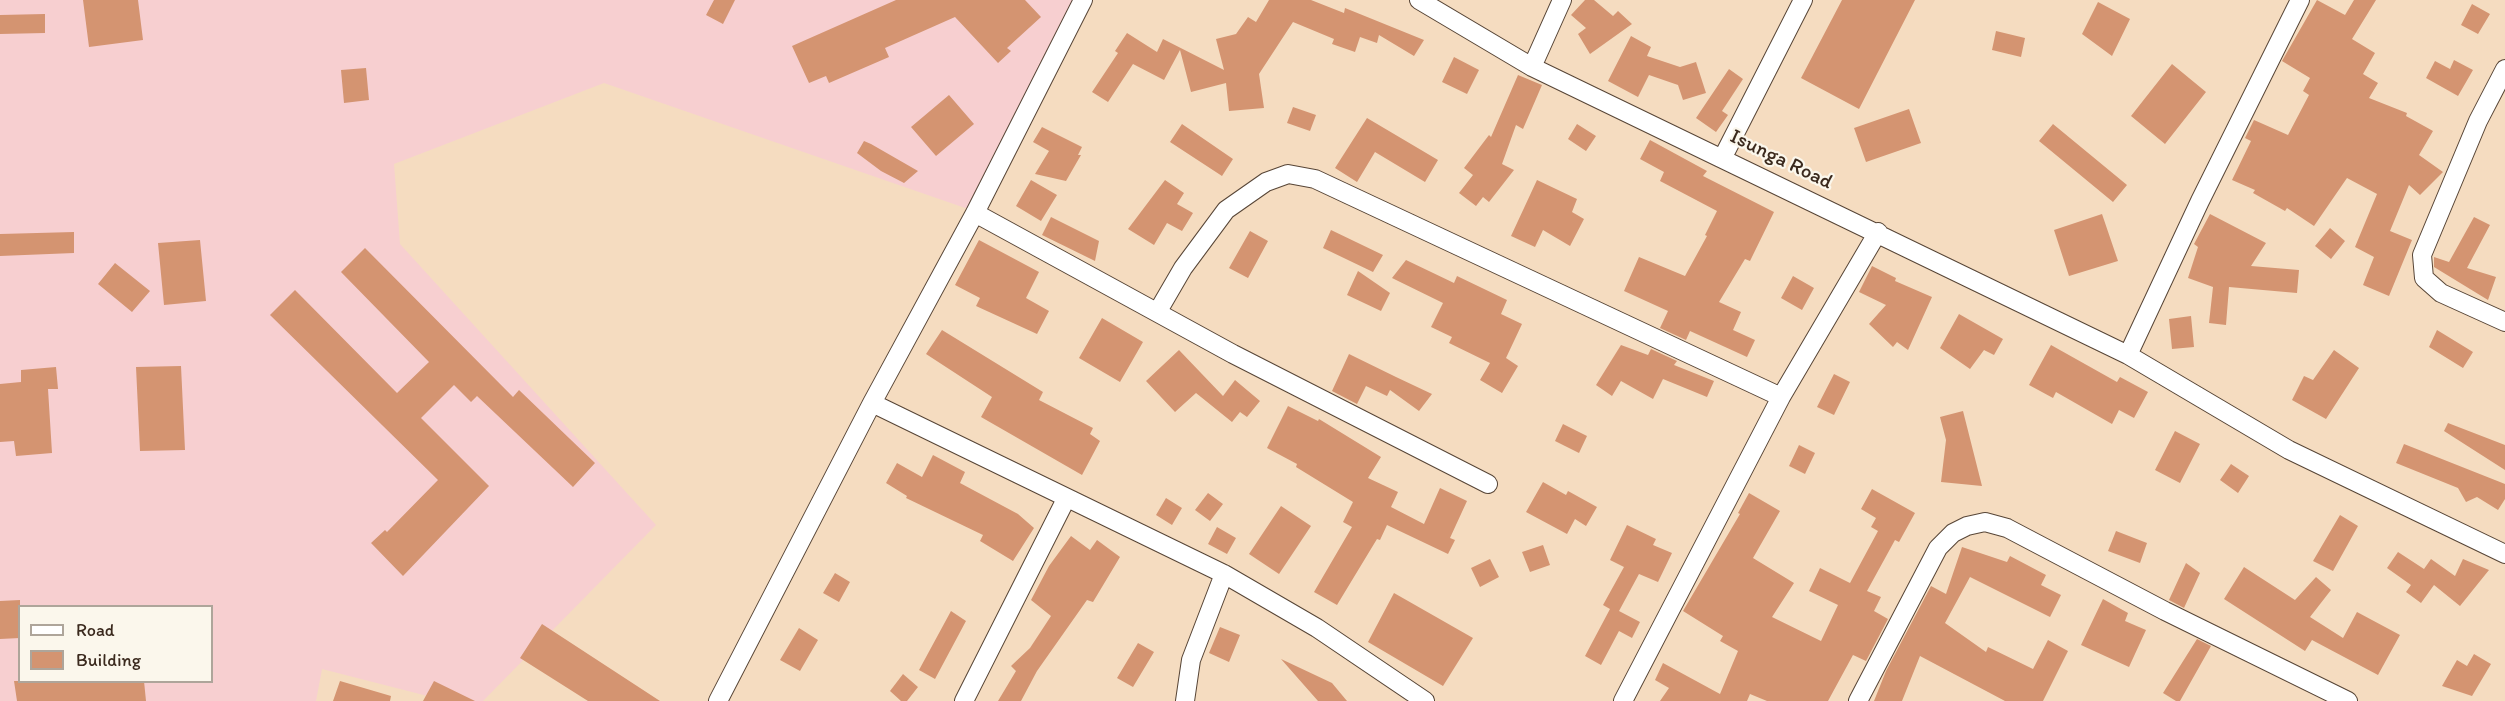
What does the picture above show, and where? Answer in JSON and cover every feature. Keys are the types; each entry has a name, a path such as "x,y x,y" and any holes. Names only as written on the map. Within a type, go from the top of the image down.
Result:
{"street":[{"path":"718,701 872,403 975,213 1083,0"},
{"name":"Isunga Road","path":"1419,0 1532,66 2128,355 2289,450 2503,549"},
{"path":"1532,66 1562,0"},
{"path":"1723,157 1803,0"},
{"path":"2128,355 2200,201 2300,0"},
{"path":"2505,69 2478,121 2422,255 2424,278 2440,293 2505,322"},
{"path":"1158,311 1183,268 1226,210 1266,182 1288,174 1315,179 1780,397"},
{"path":"975,213 1417,450 1488,484"},
{"path":"1623,701 1780,397 1878,232"},
{"path":"872,403 1224,574 1317,628 1418,699"},
{"path":"964,701 1066,499"},
{"path":"1857,701 1938,548 1953,533 1985,522 2007,528 2165,611 2348,701"},
{"path":"1185,701 1191,660 1224,574"}],"shaded area":[{"path":"0,0 1080,0 971,210 604,83 394,164 400,244 656,525 483,701 447,701 322,669 316,701 0,701"}],"building":[{"path":"83,0 138,0 143,40 89,47"},
{"path":"714,0 735,0 723,24 706,15"},
{"path":"896,0 1025,0 1041,17 1007,48 1011,51 998,63 955,17 885,48 889,57 829,83 826,76 809,83 792,46"},
{"path":"1269,0 1311,0 1344,13 1345,8 1424,40 1414,56 1379,35 1377,43 1360,37 1355,52 1332,44 1334,39 1293,22 1259,74 1264,108 1229,111 1226,83 1191,92 1180,50 1164,80 1133,64 1108,102 1092,92 1118,53 1115,51 1127,33 1157,52 1163,39 1224,70 1216,39 1236,34 1248,17 1256,22"},
{"path":"1585,0 1594,0 1613,16 1618,11 1632,24 1590,54 1578,34 1586,28 1571,15"},
{"path":"1842,0 1915,0 1859,109 1801,78"},
{"path":"2317,0 2345,15 2354,0 2376,0 2352,39 2375,53 2363,74 2378,83 2369,98 2407,113 2406,116 2433,131 2419,155 2443,172 2420,195 2409,185 2390,231 2412,240 2389,296 2363,285 2374,257 2355,247 2377,194 2347,178 2314,226 2287,208 2285,211 2253,193 2255,190 2232,180 2251,141 2245,138 2254,120 2288,135 2309,95 2303,91 2310,78 2282,61"},
{"path":"2098,2 2130,19 2112,56 2082,34"},
{"path":"2472,4 2490,14 2478,34 2461,25"},
{"path":"45,14 45,33 0,34 0,15"},
{"path":"1996,31 2025,38 2021,57 1992,50"},
{"path":"1631,36 1651,47 1647,56 1680,67 1696,62 1706,93 1683,100 1678,85 1649,75 1638,97 1608,81"},
{"path":"1454,57 1479,70 1467,94 1442,82"},
{"path":"2454,60 2473,70 2458,96 2426,78 2435,61 2450,69"},
{"path":"2172,64 2206,92 2165,144 2131,116"},
{"path":"366,68 369,100 344,103 341,70"},
{"path":"1729,69 1743,79 1722,111 1728,115 1716,132 1696,118"},
{"path":"1518,75 1542,85 1523,129 1516,125 1502,164 1514,170 1489,202 1483,197 1476,206 1459,193 1473,175 1464,168 1489,135 1491,137"},
{"path":"949,95 974,124 936,156 911,127"},
{"path":"1293,107 1316,115 1310,131 1287,123"},
{"path":"1909,109 1921,143 1866,162 1854,128"},
{"path":"1367,118 1438,160 1425,182 1375,152 1357,182 1335,168"},
{"path":"1182,124 1233,159 1222,176 1170,142"},
{"path":"1577,124 1596,136 1586,151 1568,139"},
{"path":"2053,124 2127,185 2113,202 2039,141"},
{"path":"1042,127 1082,147 1078,155 1081,155 1066,181 1035,174 1049,151 1033,142"},
{"path":"1650,140 1707,171 1703,176 1774,212 1750,261 1745,259 1719,302 1741,312 1733,330 1755,340 1747,357 1690,331 1686,340 1660,328 1668,311 1624,291 1639,257 1685,276 1707,236 1705,235 1717,211 1660,181 1664,172 1640,159"},
{"path":"864,141 918,171 904,183 881,171 857,153"},
{"path":"1031,180 1057,195 1041,221 1016,206"},
{"path":"1165,180 1184,193 1177,204 1193,213 1182,231 1167,223 1154,245 1128,229"},
{"path":"1537,180 1577,199 1572,212 1584,219 1570,246 1543,230 1535,247 1511,236"},
{"path":"2102,214 2118,261 2069,276 2054,230"},
{"path":"2210,214 2266,243 2251,266 2299,270 2297,293 2229,287 2226,325 2209,323 2213,287 2188,278 2198,247 2194,244"},
{"path":"1051,217 1099,241 1095,261 1042,235"},
{"path":"2474,217 2490,225 2467,268 2496,277 2488,300 2434,267 2434,257 2449,262"},
{"path":"2330,228 2345,241 2331,259 2315,246"},
{"path":"1331,230 1383,255 1373,272 1323,248"},
{"path":"1250,231 1268,241 1248,278 1229,268"},
{"path":"74,232 74,253 0,256 0,234"},
{"path":"200,240 206,301 164,305 158,243"},
{"path":"979,240 1039,272 1026,298 1049,311 1037,334 976,306 980,298 955,285"},
{"path":"365,248 513,397 519,390 595,463 573,487 477,396 471,402 454,385 421,418 489,486 403,576 371,543 385,530 387,532 438,480 270,315 295,290 397,393 429,362 341,272"},
{"path":"1406,260 1454,283 1457,276 1507,300 1501,314 1522,324 1506,358 1518,366 1502,393 1480,380 1490,363 1449,343 1452,337 1431,327 1443,303 1392,278"},
{"path":"115,263 150,291 132,312 98,284"},
{"path":"1872,266 1896,278 1895,281 1932,297 1908,350 1897,342 1893,347 1869,324 1886,305 1859,292"},
{"path":"1358,271 1390,293 1381,311 1347,295"},
{"path":"1793,276 1814,288 1802,310 1781,298"},
{"path":"1959,314 2003,339 1994,355 1984,350 1970,369 1940,348"},
{"path":"2191,316 2194,347 2172,349 2169,319"},
{"path":"1102,318 1143,342 1120,382 1079,358"},
{"path":"942,330 1043,392 1039,400 1093,428 1090,434 1100,441 1082,475 981,417 992,397 926,354"},
{"path":"2437,330 2473,352 2463,368 2429,347"},
{"path":"1621,345 1648,355 1651,349 1677,361 1674,365 1714,381 1707,397 1663,379 1653,399 1621,381 1612,396 1596,385"},
{"path":"2051,345 2117,382 2120,377 2148,392 2134,418 2119,410 2112,424 2056,392 2053,398 2029,385"},
{"path":"1179,350 1223,396 1235,380 1260,401 1247,417 1240,412 1232,422 1196,393 1175,412 1146,381"},
{"path":"2334,350 2359,368 2326,419 2292,400 2304,376 2313,380"},
{"path":"1349,354 1432,394 1419,411 1390,390 1387,396 1366,386 1357,404 1332,391"},
{"path":"181,366 185,450 140,451 136,367"},
{"path":"56,367 58,389 48,389 52,453 16,456 14,441 0,442 0,384 21,382 21,370"},
{"path":"1834,374 1850,382 1834,415 1817,407"},
{"path":"1288,406 1318,421 1319,419 1381,457 1368,478 1398,492 1391,507 1424,524 1440,488 1467,501 1450,538 1455,540 1448,554 1387,525 1380,540 1377,539 1337,605 1314,592 1352,527 1343,522 1353,502 1296,467 1297,464 1267,448"},
{"path":"1963,411 1982,486 1941,482 1946,440 1940,417"},
{"path":"2448,423 2505,445 2505,470 2444,431"},
{"path":"1563,424 1587,436 1579,453 1555,441"},
{"path":"2175,431 2200,444 2180,483 2155,470"},
{"path":"2404,444 2505,484 2505,499 2498,510 2477,497 2466,502 2458,488 2396,463"},
{"path":"1799,445 1815,453 1805,474 1789,466"},
{"path":"933,455 965,472 960,483 1018,514 1034,528 1013,561 980,541 983,535 906,498 907,496 886,483 897,463 922,477"},
{"path":"2231,464 2249,476 2238,493 2220,480"},
{"path":"1543,482 1566,495 1568,491 1597,507 1586,526 1575,519 1567,534 1526,512"},
{"path":"1872,489 1915,513 1899,542 1895,540 1867,591 1881,597 1874,611 1888,619 1866,661 1853,655 1828,701 1767,701 1750,694 1747,701 1660,701 1669,688 1655,680 1663,663 1720,694 1738,651 1720,641 1723,636 1683,611 1740,514 1738,513 1749,493 1780,511 1753,558 1794,583 1772,617 1821,641 1838,605 1809,591 1820,568 1850,583 1878,531 1871,527 1876,518 1861,509"},
{"path":"1208,493 1223,504 1210,521 1195,510"},
{"path":"1166,498 1182,508 1172,525 1156,515"},
{"path":"1281,506 1311,526 1279,574 1249,554"},
{"path":"2340,515 2358,526 2333,571 2313,561"},
{"path":"1627,525 1656,539 1653,545 1672,553 1658,582 1639,574 1619,611 1640,622 1632,638 1619,631 1601,665 1585,656 1610,609 1603,605 1624,567 1610,560"},
{"path":"1217,527 1236,538 1227,554 1208,544"},
{"path":"2116,531 2147,543 2140,563 2108,551"},
{"path":"1071,536 1090,550 1097,540 1120,557 1093,602 1087,600 1037,671 1021,701 998,701 1016,671 1011,666 1030,648 1051,616 1031,600 1049,566"},
{"path":"1543,545 1550,565 1530,572 1522,552"},
{"path":"1962,547 2007,562 2010,556 2046,575 2041,585 2061,595 2050,617 1970,577 1945,623 1986,652 1988,647 2033,669 2048,640 2068,651 2043,701 2005,701 1920,656 1902,701 1874,701 1886,671 1931,586 1946,594"},
{"path":"2398,552 2424,569 2431,559 2455,576 2463,559 2489,570 2460,606 2434,585 2421,603 2406,592 2411,585 2387,568"},
{"path":"1490,559 1499,577 1480,587 1471,568"},
{"path":"2186,563 2200,573 2184,608 2169,600"},
{"path":"2244,567 2295,600 2316,577 2331,590 2310,617 2343,638 2357,612 2400,635 2378,675 2312,640 2305,651 2224,599"},
{"path":"835,573 850,582 839,602 823,593"},
{"path":"1394,593 1473,638 1443,686 1368,642"},
{"path":"2103,599 2128,613 2125,621 2146,630 2129,667 2081,645"},
{"path":"20,600 18,638 0,639 0,601"},
{"path":"951,611 966,621 935,679 919,670"},
{"path":"542,624 660,701 588,701 520,658"},
{"path":"1220,627 1240,635 1229,662 1209,653"},
{"path":"799,628 818,640 800,671 780,660"},
{"path":"2197,639 2211,646 2180,701 2176,701 2163,693"},
{"path":"1138,643 1154,652 1133,687 1117,678"},
{"path":"2474,654 2491,664 2472,696 2442,686 2457,660 2467,666"},
{"path":"1281,659 1332,683 1347,701 1318,701"},
{"path":"903,674 918,687 907,701 901,701 890,691"},
{"path":"14,681 18,683 144,683 146,701 17,701"},
{"path":"340,681 391,696 390,701 333,701"},
{"path":"434,681 475,701 423,701"}]}
